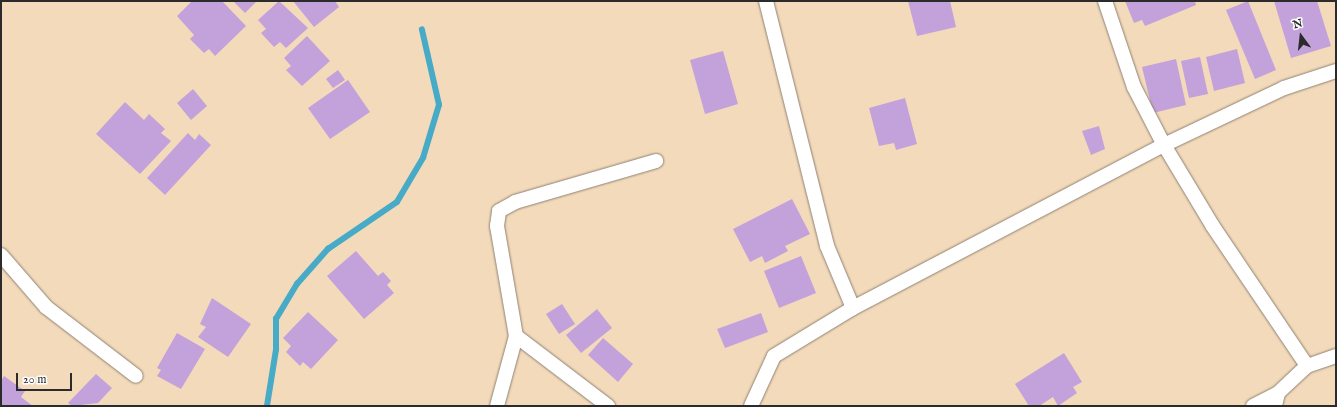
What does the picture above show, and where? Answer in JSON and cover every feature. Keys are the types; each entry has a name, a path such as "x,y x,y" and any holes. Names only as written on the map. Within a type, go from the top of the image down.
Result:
{"street":[{"path":"766,1 827,246 853,308"},
{"path":"1105,1 1134,87 1164,145 1212,225 1307,366"},
{"path":"751,406 774,356 853,308 1164,145 1284,88 1336,71"},
{"path":"497,406 516,336 497,226 499,211 515,202 656,161"},
{"path":"1,255 46,307 136,376"},
{"path":"516,336 608,406"},
{"path":"1253,406 1277,399 1307,366 1336,356"}],"building":[{"path":"192,1 222,1 246,26 215,56 209,49 204,53 190,39 194,35 177,16"},
{"path":"233,1 257,1 245,13"},
{"path":"279,1 308,28 286,48 280,42 274,47 261,33 266,29 258,20"},
{"path":"293,1 335,1 339,7 314,27"},
{"path":"908,1 950,1 956,27 917,36"},
{"path":"1125,1 1195,1 1196,5 1145,26 1142,20 1134,23"},
{"path":"1248,1 1276,70 1255,79 1226,10"},
{"path":"1274,1 1317,1 1331,46 1291,58"},
{"path":"307,36 330,61 302,86 286,70 291,66 284,58"},
{"path":"1237,49 1245,83 1214,91 1206,57"},
{"path":"723,51 738,104 705,114 690,60"},
{"path":"1200,57 1208,94 1189,98 1181,61"},
{"path":"1176,59 1186,105 1153,113 1142,67"},
{"path":"338,70 345,80 333,88 326,79"},
{"path":"348,80 370,112 330,139 308,108"},
{"path":"193,89 207,106 191,120 177,103"},
{"path":"905,98 917,144 896,150 894,143 879,146 869,108"},
{"path":"125,102 144,120 149,114 165,129 161,133 171,141 140,174 96,134"},
{"path":"1099,126 1105,149 1091,155 1082,131"},
{"path":"188,133 195,140 199,134 211,145 165,195 147,178"},
{"path":"792,199 810,234 785,246 788,251 765,263 762,256 750,262 733,229"},
{"path":"356,251 378,276 383,272 391,281 387,285 394,293 364,319 327,276"},
{"path":"801,256 816,293 779,308 764,271"},
{"path":"212,298 251,324 228,357 198,337 206,327 200,324"},
{"path":"562,304 575,324 559,334 546,314"},
{"path":"597,309 612,328 581,353 566,335"},
{"path":"308,312 338,340 311,369 303,362 300,366 286,352 291,346 283,338"},
{"path":"761,313 768,332 725,348 717,329"},
{"path":"177,333 205,349 181,389 157,376 161,370 157,368"},
{"path":"603,338 633,364 618,382 588,355"},
{"path":"1064,353 1082,382 1073,387 1077,393 1058,406 1053,397 1039,406 1029,406 1015,384"},
{"path":"96,374 112,388 98,403 72,406 68,403"},
{"path":"4,376 25,391 21,397 33,406 1,406 1,381"}],"waterway":[{"path":"267,406 276,350 276,319 297,284 328,249 397,202 423,158 439,105 422,30"}]}
